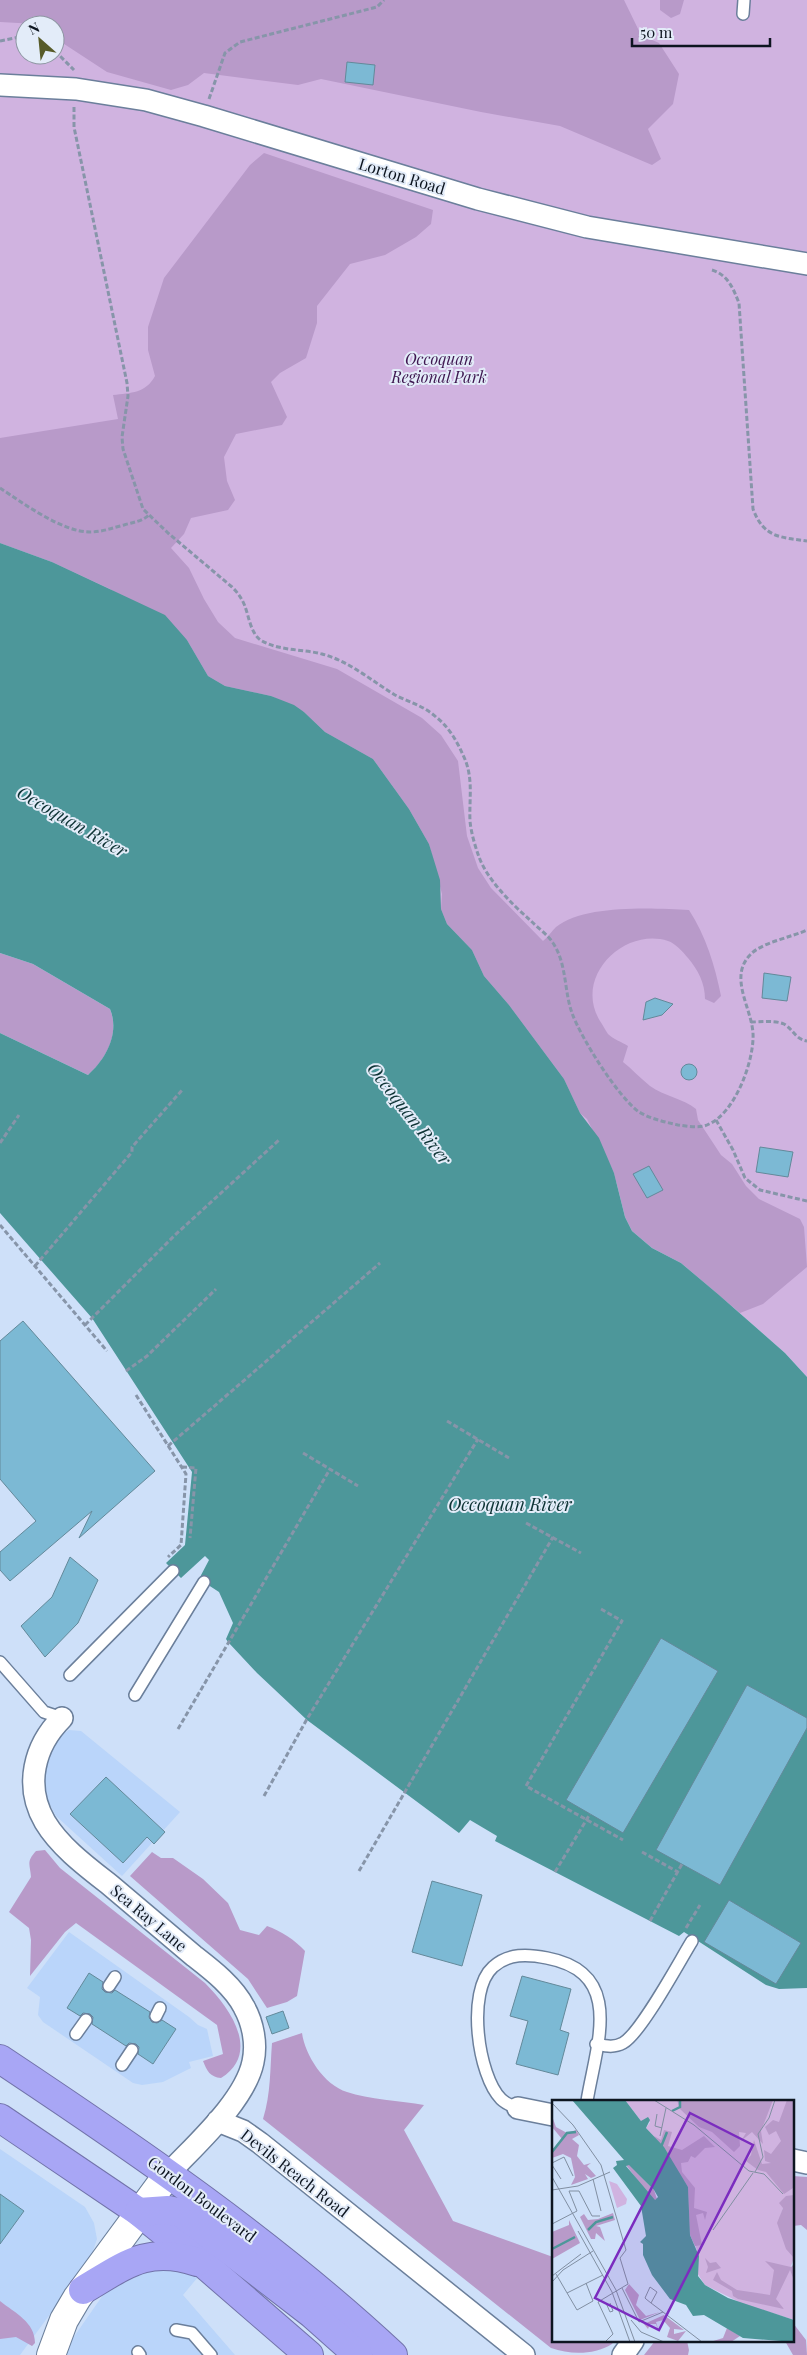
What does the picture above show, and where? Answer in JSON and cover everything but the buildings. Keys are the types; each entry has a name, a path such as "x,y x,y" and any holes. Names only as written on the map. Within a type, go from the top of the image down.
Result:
{"highway":[{"name":"Gordon Boulevard","path":"0,2059 169,2173 241,2227 364,2328 393,2355"},
{"path":"0,2118 139,2212 205,2265 309,2355"},
{"path":"139,2212 168,2210 181,2212 312,2314 358,2355"},
{"path":"83,2290 134,2261 152,2256 178,2255 205,2265"},
{"path":"364,2328 407,2355"}],"street":[{"name":"Lorton Road","path":"0,85 76,89 146,100 478,199 587,227 807,264"},
{"name":"Sea Ray Lane","path":"62,1718 44,1740 36,1758 33,1773 34,1793 45,1822 56,1837 87,1866 219,1976 244,2007 252,2028 253,2063 241,2089 218,2121"},
{"path":"518,2108 552,2115"},
{"path":"51,2355 64,2320 83,2290 169,2173 218,2121"},
{"name":"Devils Reach Road","path":"218,2121 232,2126 260,2143 524,2355"},
{"path":"794,2160 807,2162"},
{"path":"623,2355 632,2342"}],"lane":[{"path":"743,14 744,0"},
{"path":"70,1675 173,1571"},
{"path":"135,1695 204,1582"},
{"path":"0,1662 44,1712 62,1718"},
{"path":"596,2044 610,2047 617,2045 624,2042 637,2031 692,1941"},
{"path":"518,2108 509,2105 500,2098 486,2073 481,2053 478,2025 481,1991 485,1979 493,1967 522,1955 553,1959 581,1972 593,1984 600,2000 601,2014 587,2100"},
{"path":"76,2034 86,2020"},
{"path":"122,2065 132,2050"},
{"path":"176,2330 192,2333 210,2355"}],"path":[{"path":"204,116 224,53 240,42 377,8 384,0"},
{"path":"0,41 15,38"},
{"path":"65,61 78,75 74,127 127,383 128,396 122,437 123,449 140,500 149,515 240,596 254,634 260,640 272,645 322,654 337,659 399,697 427,709 443,722 462,752 468,767 471,792 470,820 479,857 504,894 553,942 560,955 572,1015 619,1093 627,1102 641,1113 657,1120 702,1127 716,1120 729,1108 746,1072 754,1038 741,981 744,962 752,952 807,930"},
{"path":"705,268 721,272 728,279 739,303 751,495 757,518 760,525 776,536 807,541"},
{"path":"0,488 58,523 75,530 89,532 107,530 139,521 149,515"},
{"path":"751,1022 779,1022 785,1025 797,1038 807,1041"},
{"path":"35,1266 132,1152 132,1147 183,1089"},
{"path":"0,1143 19,1115"},
{"path":"716,1120 734,1150 745,1178 760,1190 807,1201"},
{"path":"85,1325 175,1235 279,1140"},
{"path":"0,1225 107,1350"},
{"path":"168,1446 380,1263"},
{"path":"126,1371 147,1356 216,1289"},
{"path":"136,1395 186,1474 181,1545 167,1558"},
{"path":"447,1421 509,1458"},
{"path":"264,1796 307,1720 478,1439"},
{"path":"303,1453 358,1486"},
{"path":"182,1467 196,1468 190,1538"},
{"path":"178,1729 330,1470"},
{"path":"526,1523 581,1552"},
{"path":"359,1871 553,1537"},
{"path":"601,1609 622,1622 526,1786 623,1840"},
{"path":"555,1872 590,1814"},
{"path":"642,1852 678,1872"},
{"path":"650,1921 682,1864"},
{"path":"684,1932 700,1905"}],"shaded area":[{"path":"0,0 624,0 641,35 659,43 679,74 673,104 648,129 661,159 652,165 560,126 481,112 321,79 298,85 204,73 188,85 171,90 107,72 65,45 65,15 15,15 15,23 0,22"},
{"path":"660,0 684,0 680,14 671,18 660,10"},
{"path":"264,153 433,210 431,224 416,237 385,255 350,264 317,306 317,323 306,358 280,373 271,382 287,417 282,425 236,434 224,457 227,481 235,500 228,510 191,518 184,534 171,548 189,568 218,622 235,638 337,669 422,718 441,735 458,761 467,836 478,868 491,888 543,941 556,927 584,914 639,908 689,910 705,941 716,974 721,996 714,1003 705,999 704,988 698,972 681,951 668,941 651,939 635,941 607,959 598,973 593,988 593,1004 608,1034 628,1046 623,1062 650,1086 696,1109 698,1120 721,1155 732,1164 746,1186 759,1199 800,1219 804,1227 807,1267 763,1304 740,1313 681,1263 652,1248 632,1231 625,1217 614,1173 587,1119 580,1113 564,1079 509,1005 484,976 472,950 447,924 441,909 442,894 429,844 409,809 373,759 325,732 304,712 271,696 225,686 208,676 187,640 110,589 52,562 0,543 0,438 118,419 113,395 132,393 143,389 155,376 148,350 148,327 164,278 250,165"},
{"path":"0,953 33,964 110,1009 113,1018 113,1028 110,1045 95,1069 88,1075 0,1033"},
{"path":"69,1730 81,1731 180,1812 122,1876 56,1816 42,1790 41,1765 58,1737"},
{"path":"45,1850 60,1868 205,1983 223,2004 237,2030 240,2043 239,2056 233,2067 221,2078 209,2073 203,2061 223,2054 217,2025 76,1923 65,1932 30,1976 31,1940 29,1928 9,1912 31,1877 29,1863 31,1858 36,1851"},
{"path":"152,1852 161,1858 173,1858 203,1879 228,1903 240,1930 259,1935 267,1926 288,1936 301,1947 305,1951 297,1996 287,2002 267,2008 248,1979 130,1876"},
{"path":"69,1932 198,2025 207,2029 213,2056 189,2062 191,2068 163,2082 142,2085 133,2083 43,2022 38,2015 40,1997 27,1988"},
{"path":"302,2033 307,2051 317,2068 323,2076 339,2088 365,2096 424,2105 404,2130 453,2221 552,2257 552,2342 613,2342 612,2344 605,2348 582,2353 566,2352 551,2348 263,2119 269,2091 272,2043"},
{"path":"0,2149 85,2207 94,2223 97,2239 90,2260 20,2355 0,2355"},
{"path":"794,2176 807,2177 807,2230 801,2225 794,2226"},
{"path":"186,2268 198,2277 183,2295 235,2355 66,2355 71,2341 110,2285 127,2271"},
{"path":"0,2301 18,2314 32,2329 35,2343 32,2346 16,2337 0,2339"},
{"path":"794,2324 806,2340 807,2355 793,2355 786,2342 794,2342"},
{"path":"654,2342 687,2342 689,2350 688,2355 644,2355"}],"green space":[{"name":"Occoquan Regional Park","path":"0,0 807,0 807,1377 785,1353 719,1295 52,562 0,543"}],"water":[{"name":"Occoquan River","path":"0,543 52,562 165,615 187,640 208,676 225,686 271,696 294,705 325,732 373,759 409,809 429,844 440,880 441,909 447,924 472,950 484,976 509,1005 564,1079 580,1113 599,1138 614,1173 625,1217 632,1231 652,1248 681,1263 785,1353 807,1377 807,1988 779,1989 766,1985 684,1932 679,1936 495,1841 497,1836 470,1820 459,1833 307,1720 257,1673 228,1642 226,1639 233,1623 219,1592 199,1579 209,1560 205,1556 181,1578 166,1563 185,1545 192,1472 92,1318 0,1213 0,1033 88,1075 95,1069 110,1045 113,1018 110,1009 33,964 0,953"}]}
